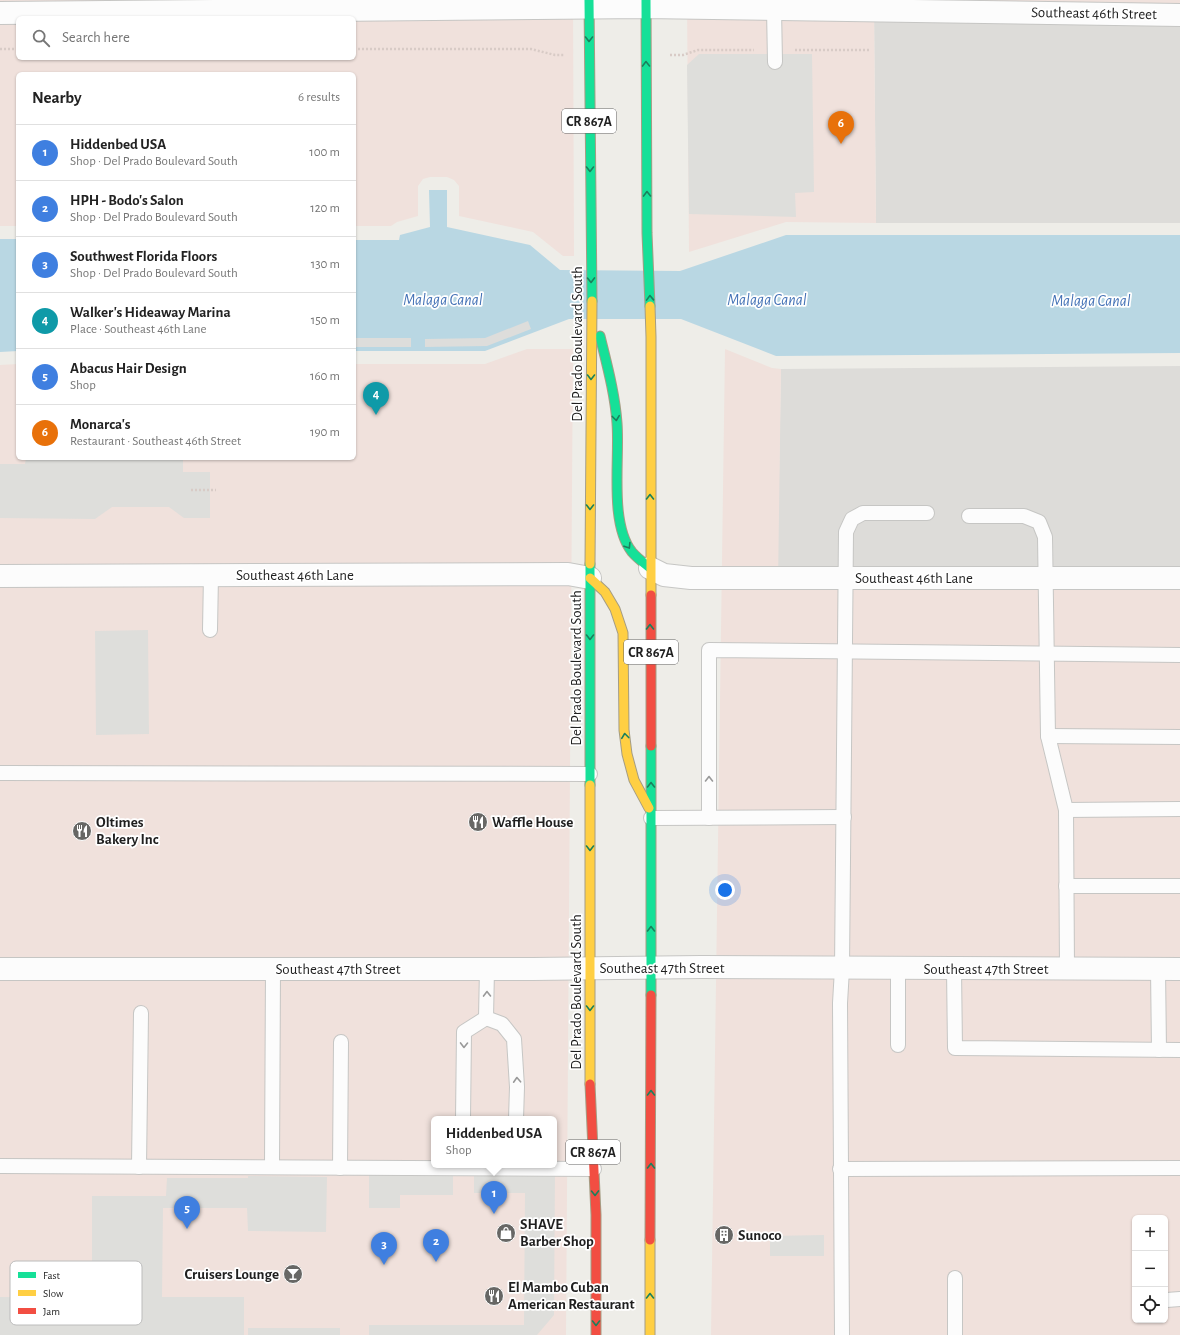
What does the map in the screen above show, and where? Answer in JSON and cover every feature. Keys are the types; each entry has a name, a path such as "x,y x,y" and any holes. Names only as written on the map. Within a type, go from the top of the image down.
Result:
{"main road":[{"name":"Del Prado Boulevard South","path":"589,4 591,301 596,339 590,578 590,1096 594,1169 596,1335"},
{"name":"CR 867A","path":"646,4 647,233 651,337 650,1335"},
{"path":"596,339 612,388 617,423 618,514 623,537 632,552 650,568"},
{"path":"590,578 605,592 615,608 623,633 624,730 627,754 634,780 651,815"}],"street":[{"name":"Southeast 46th Street","path":"0,13 90,6 646,4 774,9 834,5 1147,7 1180,15"},
{"name":"Southeast 46th Lane","path":"650,568 664,575 691,578 1180,578"},
{"name":"Southeast 46th Lane","path":"0,576 568,574 590,578"},
{"name":"Southeast 47th Street","path":"0,969 651,968 1180,970"}],"lane":[{"path":"774,9 775,62"},
{"path":"842,1335 840,1003 842,969 844,817 846,532 852,519 863,513 927,513"},
{"path":"969,516 1024,516 1039,522 1045,537 1048,736 1066,810 1067,970"},
{"path":"210,630 211,576"},
{"path":"709,818 709,650 1180,656"},
{"path":"1048,736 1180,736"},
{"path":"0,773 590,774"},
{"path":"1066,810 1180,809"},
{"path":"651,815 709,818 844,817"},
{"path":"1066,886 1180,886"},
{"path":"272,1167 273,969"},
{"path":"486,1018 487,969"},
{"path":"898,969 898,1045"},
{"path":"954,969 955,1048 1180,1050"},
{"path":"1158,970 1159,1050"},
{"path":"139,1167 141,1013"},
{"path":"463,1116 464,1032 486,1018"},
{"path":"486,1018 502,1024 514,1039 517,1087 516,1116"},
{"path":"340,1168 341,1042"},
{"path":"0,1166 431,1167"},
{"path":"542,1168 594,1169"},
{"path":"840,1169 1180,1168"},
{"path":"955,1278 955,1335"}],"path":[{"path":"0,49 16,49"},
{"path":"190,490 216,490"}],"shaded area":[{"path":"0,0 573,0 574,256 563,256 533,232 459,216 459,186 454,180 447,177 430,177 423,179 418,186 418,216 397,222 391,226 356,226 356,72 16,72 16,226 0,226"},
{"path":"687,0 1180,0 1180,7 874,11 876,223 786,222 689,252"},
{"path":"1180,7 1180,223 876,223 874,11"},
{"path":"699,54 812,54 814,192 795,193 796,217 689,214 687,65"},
{"path":"527,349 573,349 566,1335 0,1335 0,365 16,364 16,460 356,460 356,364 485,364"},
{"path":"725,349 772,368 781,369 778,584 1180,582 1180,1335 711,1335"},
{"path":"1180,366 1180,582 777,584 781,369"},
{"path":"26,460 183,460 183,472 210,472 210,518 184,518 169,507 112,507 95,519 0,518 0,464 25,464"},
{"path":"148,630 149,734 96,735 95,631"},
{"path":"369,1172 453,1172 453,1195 400,1195 400,1208 369,1208"},
{"path":"474,1172 555,1172 554,1315 537,1335 369,1335 369,1325 524,1325 525,1193 474,1193"},
{"path":"248,1176 327,1177 326,1232 248,1231 247,1208 163,1208 162,1297 244,1297 244,1335 0,1335 0,1297 10,1297 10,1325 142,1325 142,1261 92,1261 92,1196 166,1196 167,1178 248,1178"},
{"path":"824,1235 824,1256 770,1256 770,1236"},
{"path":"248,1328 340,1328 340,1335 248,1335"}],"water":[{"name":"Malaga Canal","path":"429,190 447,190 447,227 530,245 560,270 680,271 786,235 1180,235 1180,353 776,356 681,319 569,319 485,351 356,351 356,240 399,240 400,235 430,227"},
{"path":"0,239 16,239 16,351 0,352"}],"pier":[{"path":"528,321 531,329 487,346 425,347 425,339 485,338"},
{"path":"356,338 411,338 411,347 356,347"}],"traffic: fast":[{"path":"589,0 592,301"},
{"path":"646,0 647,233 650,306"},
{"path":"600,336 616,412 618,438 617,490 620,525 625,540 632,552 650,568"},
{"path":"590,564 590,785"},
{"path":"651,746 651,995"}],"traffic: slow":[{"path":"590,564 592,301"},
{"path":"650,306 651,595"},
{"path":"590,578 605,592 615,609 623,633 624,730 627,754 634,780 649,808"},
{"path":"590,785 590,1084"},
{"path":"650,1240 650,1335"}],"traffic: jam":[{"path":"651,595 651,746"},
{"path":"650,1240 651,995"},
{"path":"590,1084 596,1215 596,1335"}],"place":[{"name":"Monarca's","path":"841,144"},
{"name":"Walker's Hideaway Marina","path":"376,415"},
{"name":"Waffle House","path":"478,822"},
{"name":"Oltimes Bakery Inc","path":"82,831"},
{"name":"Hiddenbed USA","path":"494,1214"},
{"name":"Abacus Hair Design","path":"187,1229"},
{"name":"SHAVE Barber Shop","path":"506,1233"},
{"name":"Sunoco","path":"724,1235"},
{"name":"HPH - Bodo's Salon","path":"436,1262"},
{"name":"Southwest Florida Floors","path":"384,1265"},
{"name":"Cruisers Lounge","path":"293,1274"},
{"name":"El Mambo Cuban American Restaurant","path":"494,1296"}]}
